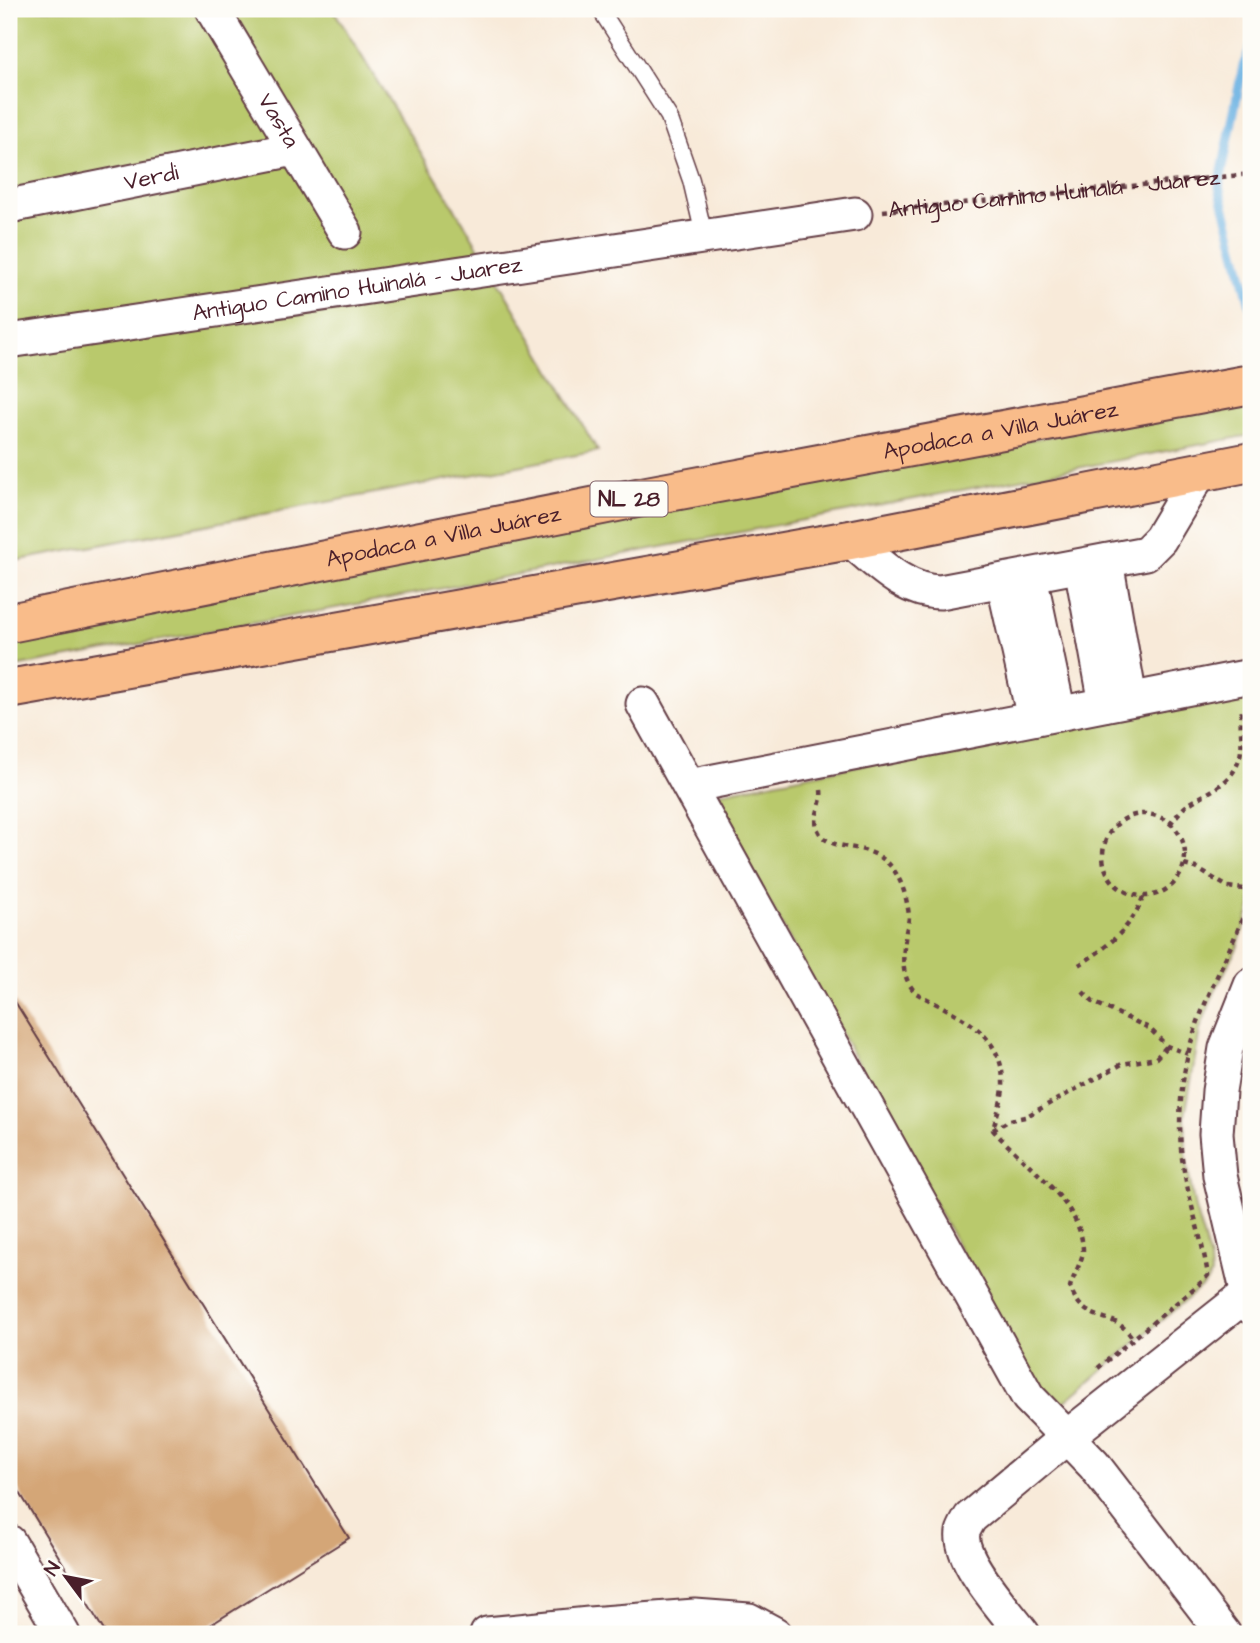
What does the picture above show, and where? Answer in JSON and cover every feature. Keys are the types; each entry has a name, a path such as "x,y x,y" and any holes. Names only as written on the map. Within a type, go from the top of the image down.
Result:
{"main road":[{"name":"Apodaca a Villa Juárez","path":"9,623 646,496 1251,384"},
{"path":"9,689 849,540 1251,462"}],"street":[{"name":"Vasta","path":"212,9 345,232"},
{"name":"Verdi","path":"9,206 295,149"},
{"name":"Antiguo Camino Huinalá - Juarez","path":"9,341 855,214"},
{"path":"849,540 910,586 925,592 940,592 1093,564 1146,553 1152,549 1200,472"},
{"path":"1093,564 1118,702"},
{"path":"1016,578 1046,716"},
{"path":"689,786 1118,702 1248,689"},
{"path":"643,704 1028,1397 1094,1465 1224,1634"},
{"path":"1023,1634 971,1564 964,1546 963,1531 970,1518 1068,1436 1250,1297 1220,1176 1216,1134 1226,1048 1251,985"},
{"path":"9,1542 63,1634"},
{"path":"487,1634 591,1629 695,1616 749,1620 775,1634"}],"lane":[{"path":"600,9 670,117 691,180 704,235"}],"path":[{"name":"Antiguo Camino Huinalá - Juarez","path":"855,214 1251,174"},
{"path":"1170,824 1187,804 1220,787 1233,771 1241,750 1240,721 1248,689"},
{"path":"819,786 821,803 816,813 819,832 831,843 867,850 880,856 892,866 901,882 909,916 902,966 910,986 915,993 967,1020 985,1033 995,1049 1003,1083 993,1130"},
{"path":"1136,815 1158,816 1180,835 1184,847 1184,865 1180,876 1167,890 1143,897 1124,891 1108,877 1102,858 1105,842 1120,821 1136,815"},
{"path":"1184,865 1196,868 1228,887 1251,890"},
{"path":"1079,965 1119,935 1133,918 1143,897"},
{"path":"1083,992 1093,1002 1149,1028 1167,1046 1188,1054"},
{"path":"993,1130 1010,1120 1025,1117 1122,1064 1156,1058 1167,1046"},
{"path":"993,1130 1051,1188 1068,1208 1079,1227 1084,1255 1070,1287 1080,1308 1120,1323 1133,1339"}],"green space":[{"path":"9,9 333,9 468,230 598,451 9,562"},
{"path":"1251,398 1251,435 9,668 9,633"},
{"path":"1251,688 1251,907 1237,948 1200,1029 1185,1116 1186,1159 1195,1209 1210,1260 1211,1275 1206,1283 1062,1404 1044,1403 716,805 719,793"}],"building":[{"path":"9,992 349,1538 196,1634 106,1634 9,1475"}],"waterway":[{"path":"1251,47 1243,66 1219,187 1251,308"}]}
